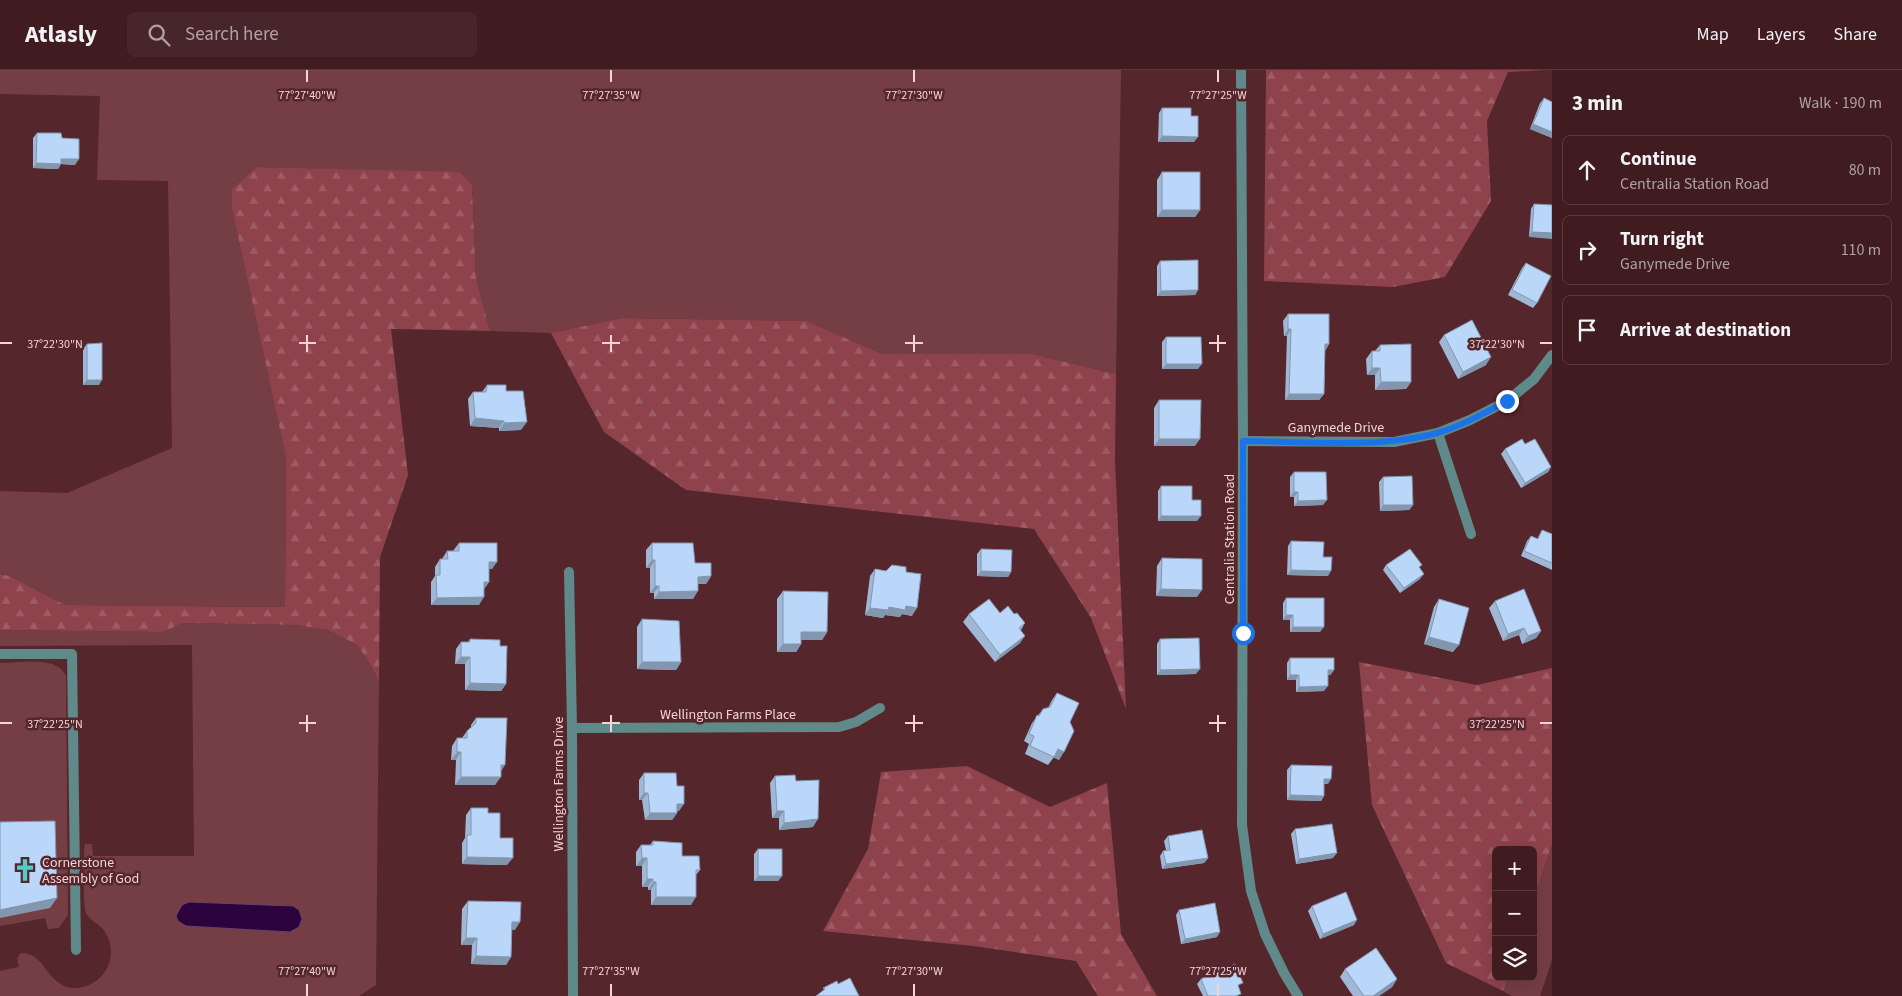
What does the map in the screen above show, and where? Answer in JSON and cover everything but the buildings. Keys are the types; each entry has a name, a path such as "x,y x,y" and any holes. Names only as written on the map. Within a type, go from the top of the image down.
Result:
{"street":[{"name":"Centralia Station Road","path":"1241,70 1243,441 1242,825 1251,891 1265,934 1284,973 1298,996"},
{"name":"Ganymede Drive","path":"1243,441 1394,442 1438,433 1470,420 1507,401 1534,379 1552,355"},
{"path":"1438,433 1471,534"},
{"name":"Wellington Farms Drive","path":"569,572 572,728 573,996"},
{"path":"0,654 72,654 76,950"},
{"name":"Wellington Farms Place","path":"572,728 839,727 856,722 880,708"}],"shaded area":[{"path":"0,70 1121,70 1116,374 1032,354 882,354 807,321 622,318 551,333 490,331 476,278 472,184 459,173 257,167 232,209 286,458 285,607 65,605 10,576 0,574 0,491 67,493 172,448 168,181 97,180 100,96 0,94"},
{"path":"183,623 296,625 328,630 357,645 373,669 379,683 376,985 359,996 0,996 0,971 19,967 17,958 21,953 29,954 36,958 52,977 66,987 76,988 95,982 107,968 111,951 109,941 103,929 88,916 85,908 85,844 92,844 93,856 194,856 192,645 0,646 0,630 163,632"},
{"path":"0,663 46,663 55,665 66,676 68,915 59,928 48,929 45,918 0,926"},
{"path":"1552,845 1552,960 1540,996 1512,996 1503,991 1507,981 1537,981 1537,889"},
{"path":"189,902 293,906 299,910 302,919 299,927 290,932 186,926 178,921 176,916 182,905"}],"green space":[{"path":"1266,70 1545,70 1508,72 1487,121 1491,201 1445,277 1393,287 1264,281"},
{"path":"257,167 459,172 472,184 476,278 490,331 391,329 408,475 380,557 379,683 373,669 357,645 328,630 296,625 183,623 163,632 0,630 0,574 10,576 65,605 285,607 286,458 232,209 232,189"},
{"path":"622,318 807,321 882,354 1032,354 1116,374 1115,460 1126,709 1091,618 1034,529 686,490 604,432 551,333"},
{"path":"1359,662 1477,685 1552,668 1552,845 1537,889 1537,846 1492,846 1492,981 1507,981 1503,991 1446,963 1372,805"},
{"path":"967,766 1050,807 1107,783 1121,934 1157,996 1098,996 1076,961 973,946 823,931 868,849 881,772"}],"place":[{"name":"Cornerstone Assembly of God","path":"25,870"}],"route":[{"path":"1243,633 1243,441 1394,442 1438,433 1470,420 1507,401"}]}
